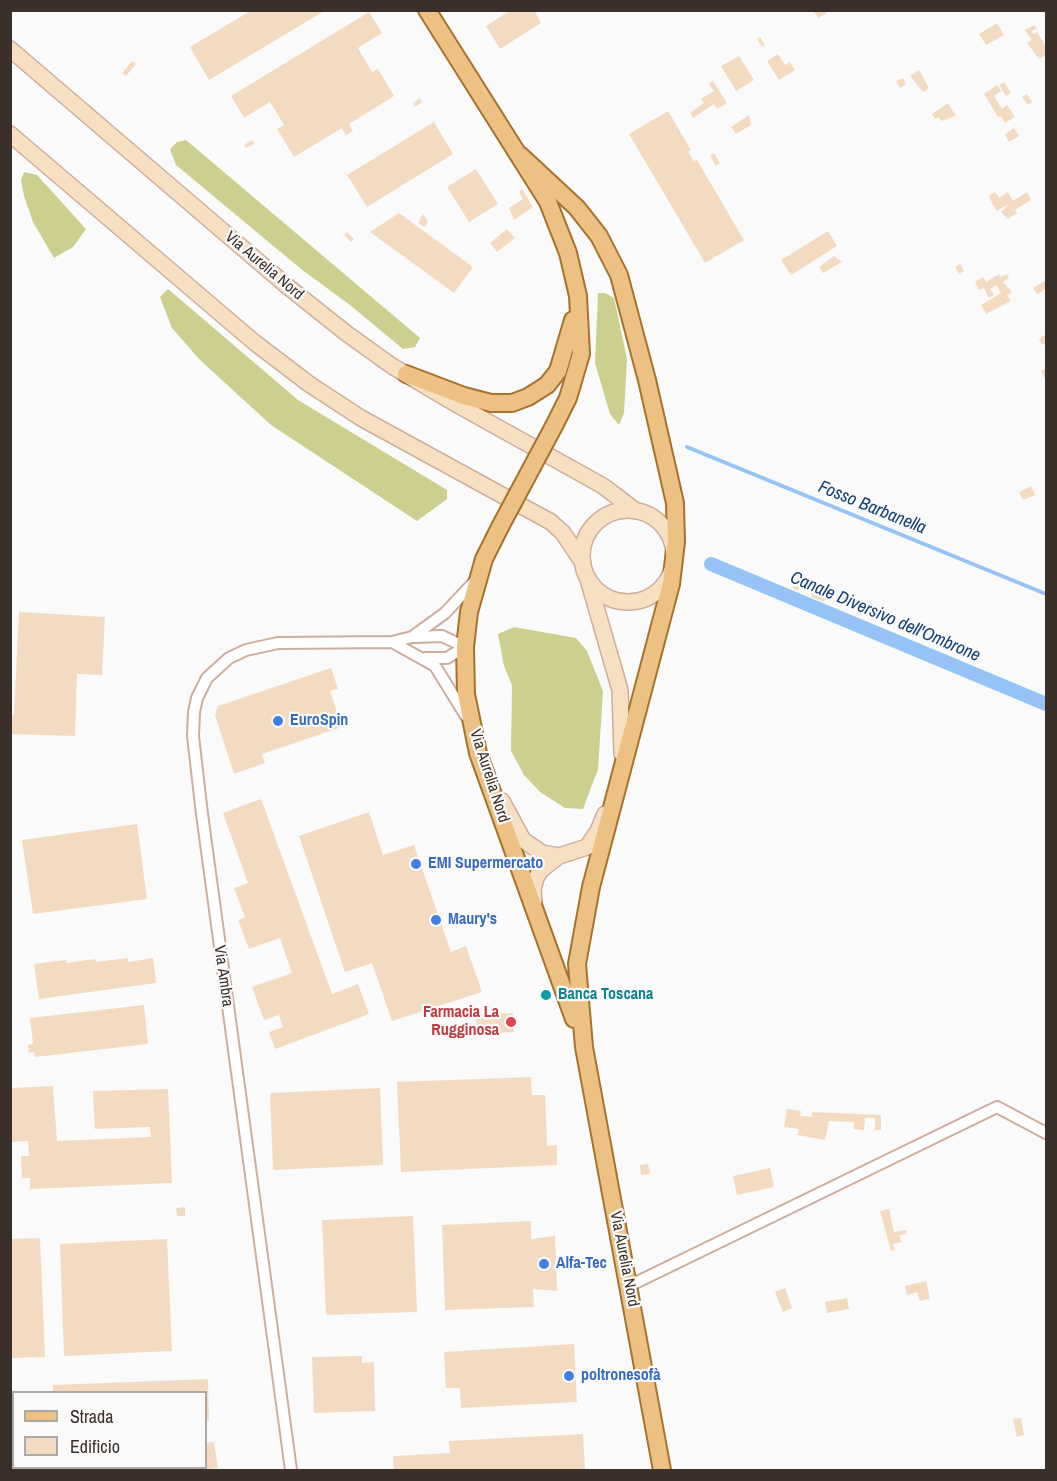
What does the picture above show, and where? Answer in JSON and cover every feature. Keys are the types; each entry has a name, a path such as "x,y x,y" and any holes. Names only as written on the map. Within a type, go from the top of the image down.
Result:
{"main road":[{"name":"Via Aurelia Nord","path":"427,10 548,202 568,253 578,296 580,354 568,398 500,527 478,578 465,646 466,694 472,727 487,777 584,1047"},
{"name":"Via Aurelia Nord","path":"10,49 287,286 346,333 406,374 603,486 636,511 658,520 666,529 674,550 674,562 665,584 657,592 636,601 612,599 602,594 563,533 551,522 361,418 309,384 254,342 10,134"},
{"name":"Via Aurelia Nord","path":"520,155 577,208 599,236 619,275 675,503 674,562 591,887 577,964 584,1047 662,1470"},
{"path":"406,374 464,396 491,403 512,403 528,398 547,385 558,371 569,343 578,296"},
{"path":"534,907 532,889 541,870 559,856 586,847 598,831 619,781 623,748 620,690 585,569 582,550 592,527 612,513 636,511"},
{"path":"487,777 523,840 542,853 559,856"}],"street":[{"path":"412,637 445,613 478,578"},
{"path":"392,642 412,637 442,636 465,646"},
{"name":"Via Ambra","path":"291,1470 202,814 193,736 194,712 197,698 207,678 230,658 246,650 299,642 392,642"},
{"path":"392,642 423,657 442,673 472,727"},
{"path":"423,657 447,658 465,646"},
{"path":"629,1286 997,1107 1047,1133"}],"green space":[{"path":"186,140 420,338 415,347 403,349 350,305 301,269 176,165 170,149 177,142"},
{"path":"24,172 37,175 86,229 73,247 54,258 33,222 21,180"},
{"path":"168,289 298,400 447,490 447,499 417,521 271,425 199,359 172,328 160,297"},
{"path":"598,293 605,293 614,298 627,359 624,413 619,425 610,414 595,363"},
{"path":"514,627 576,638 587,651 603,691 598,769 583,809 565,808 540,792 524,775 511,751 512,685 504,666 498,634"}],"building":[{"path":"252,10 326,10 209,80 190,47"},
{"path":"511,10 534,10 541,23 500,49 486,26"},
{"path":"813,10 826,10 827,13 818,18"},
{"path":"369,12 382,33 358,48 372,72 378,69 394,96 349,124 353,131 346,135 342,128 294,157 277,129 284,125 270,102 244,118 231,96"},
{"path":"997,23 1004,35 986,45 979,34"},
{"path":"1034,25 1037,28 1032,31 1033,34 1037,32 1046,47 1046,55 1039,59 1027,43 1032,40 1025,30"},
{"path":"760,37 765,45 762,47 757,39"},
{"path":"778,54 785,65 790,62 795,70 779,80 767,61"},
{"path":"739,56 754,80 736,91 721,66"},
{"path":"132,61 136,64 126,76 122,73"},
{"path":"919,70 929,88 923,92 910,76"},
{"path":"903,78 906,84 900,88 896,81"},
{"path":"713,81 727,103 717,109 714,104 693,118 690,113 704,103 701,99 714,91 709,84"},
{"path":"1004,82 1011,93 1006,96 999,85"},
{"path":"997,85 1001,91 994,96 1002,109 1007,105 1015,117 1005,123 1001,116 998,117 984,94"},
{"path":"1027,94 1032,102 1028,105 1022,97"},
{"path":"420,98 422,102 415,107 413,103"},
{"path":"948,103 956,116 941,121 939,117 935,119 932,114"},
{"path":"668,111 691,150 688,152 694,161 697,160 744,240 705,263 629,134"},
{"path":"749,115 751,125 736,134 731,127"},
{"path":"434,122 453,154 367,207 347,175"},
{"path":"1014,128 1019,136 1009,142 1005,134"},
{"path":"252,140 254,144 246,148 244,145"},
{"path":"714,153 720,163 716,166 710,156"},
{"path":"476,169 498,204 469,222 447,187"},
{"path":"522,189 533,207 514,220 509,208 523,199 519,192"},
{"path":"995,192 999,198 1008,192 1013,201 1027,192 1031,200 1015,210 1017,213 1008,219 1001,212 1009,204 997,211 992,203 989,196"},
{"path":"399,213 473,267 454,293 370,232"},
{"path":"423,214 428,222 425,227 418,223"},
{"path":"507,229 515,238 497,252 490,243"},
{"path":"828,231 837,246 791,275 781,260"},
{"path":"347,232 354,239 351,242 344,235"},
{"path":"834,256 842,262 823,273 819,267"},
{"path":"960,264 964,271 959,274 955,267"},
{"path":"999,274 1000,277 1007,274 1009,278 1003,282 1012,292 1007,295 1011,301 986,314 981,305 1001,293 996,285 990,289 994,295 989,298 984,288 979,290 975,282 983,277 986,282"},
{"path":"1046,280 1046,289 1037,294 1033,288"},
{"path":"1046,334 1046,343 1042,345 1039,339"},
{"path":"1046,368 1046,381 1041,371"},
{"path":"1031,486 1035,495 1023,500 1019,492"},
{"path":"795,582 801,584 798,591 792,588"},
{"path":"814,589 827,595 824,602 811,597"},
{"path":"19,612 105,617 102,675 77,674 75,736 10,734 10,715 14,715"},
{"name":"EuroSpin","path":"331,668 338,689 330,691 342,727 262,754 265,763 234,774 215,715 218,706"},
{"path":"261,799 332,994 358,984 369,1014 275,1049 269,1032 283,1027 279,1015 264,1020 252,987 292,973 280,938 249,949 238,920 245,917 234,888 248,883 223,813"},
{"path":"369,812 383,855 414,845 451,952 466,946 482,992 392,1021 372,963 345,972 299,836"},
{"path":"137,824 147,899 33,914 22,840"},
{"path":"128,958 128,962 153,958 156,983 39,999 34,964 95,959 96,962"},
{"path":"144,1005 148,1044 35,1057 34,1052 29,1053 28,1045 33,1044 30,1018"},
{"path":"513,1013 514,1032 477,1034 476,1014"},
{"path":"531,1077 532,1095 545,1095 547,1146 557,1145 557,1165 401,1172 397,1082"},
{"path":"53,1086 57,1141 151,1137 150,1127 95,1129 93,1091 168,1089 172,1183 30,1189 30,1178 22,1178 21,1156 29,1156 28,1141 10,1142 10,1088"},
{"path":"380,1088 383,1165 273,1170 270,1093"},
{"path":"787,1109 801,1111 800,1116 812,1117 812,1112 881,1115 881,1130 875,1130 875,1118 865,1118 864,1130 854,1129 854,1122 829,1121 825,1140 798,1135 799,1129 784,1127"},
{"path":"648,1164 650,1174 641,1175 640,1165"},
{"path":"770,1168 774,1187 737,1195 733,1176"},
{"path":"185,1207 185,1216 177,1216 176,1208"},
{"path":"889,1209 894,1232 906,1230 907,1234 900,1235 901,1242 893,1244 895,1250 891,1251 880,1211"},
{"path":"413,1216 417,1312 326,1315 322,1220"},
{"path":"531,1221 531,1239 555,1236 557,1291 533,1289 534,1307 445,1310 442,1225"},
{"path":"40,1238 45,1357 10,1358 10,1239"},
{"path":"167,1239 172,1351 64,1356 60,1244"},
{"path":"926,1281 930,1299 920,1301 917,1292 907,1295 905,1286"},
{"path":"785,1288 792,1308 783,1312 775,1292"},
{"path":"847,1298 849,1309 827,1313 825,1302"},
{"path":"574,1344 577,1402 461,1408 460,1388 446,1388 444,1352"},
{"path":"362,1356 362,1363 374,1362 375,1411 314,1413 312,1357"},
{"path":"208,1379 209,1421 207,1421 207,1391 53,1391 53,1385"},
{"path":"1021,1418 1024,1435 1017,1437 1013,1419"},
{"path":"583,1434 585,1470 394,1470 393,1456 450,1453 449,1441"},
{"path":"214,1442 218,1468 199,1470 207,1469 207,1443"},
{"path":"10,1459 12,1459 12,1469 140,1470 10,1470"}],"waterway":[{"name":"Fosso Barbanella","path":"687,447 1046,594"},
{"name":"Canale Diversivo dell'Ombrone","path":"711,564 1046,704"}],"place":[{"name":"EuroSpin","path":"278,721"},
{"name":"EMI Supermercato","path":"416,864"},
{"name":"Maury's","path":"436,920"},
{"name":"Banca Toscana","path":"546,995"},
{"name":"Farmacia La Rugginosa","path":"511,1022"},
{"name":"Alfa-Tec","path":"544,1264"},
{"name":"poltronesofà","path":"569,1376"}]}
